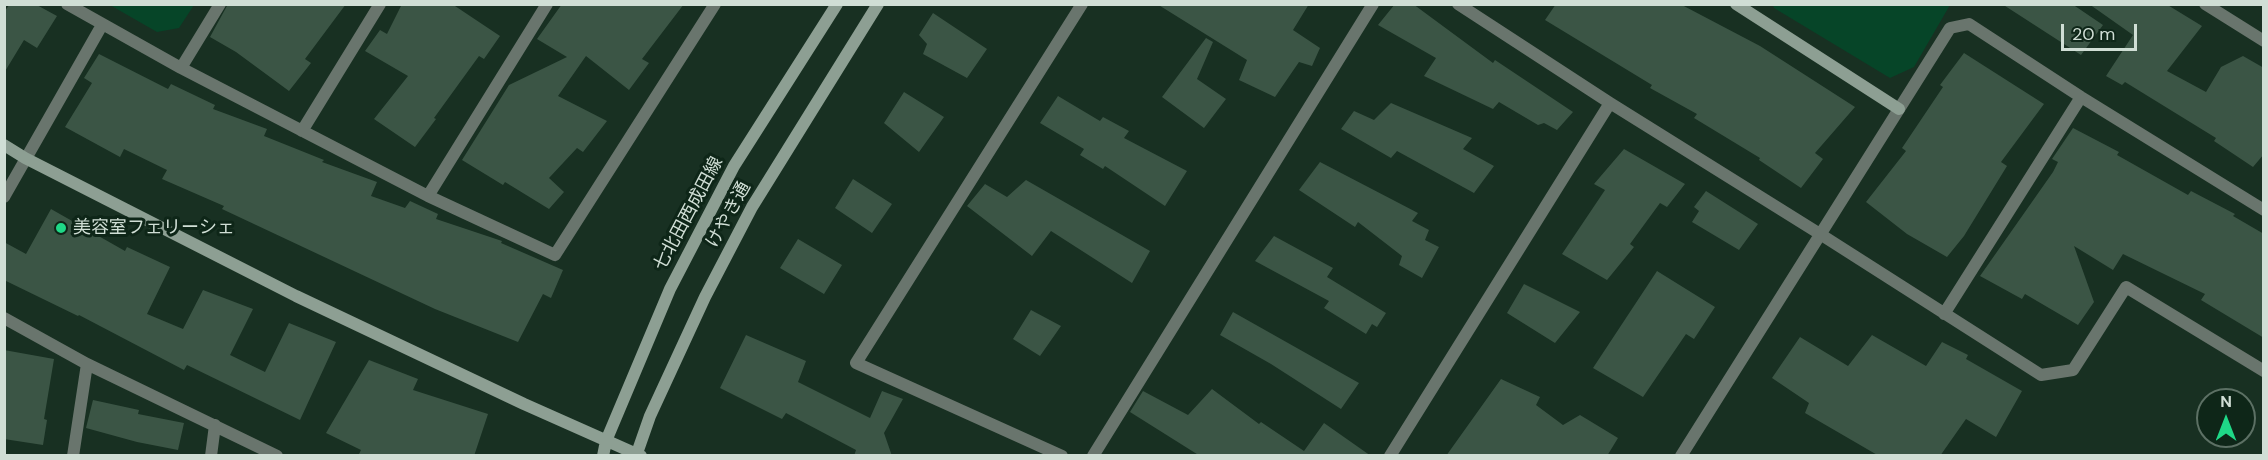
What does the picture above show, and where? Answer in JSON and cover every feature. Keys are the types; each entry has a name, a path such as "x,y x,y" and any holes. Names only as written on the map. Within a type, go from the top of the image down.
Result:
{"street":[{"path":"67,4 181,68 428,196 555,255 715,4"},
{"path":"181,68 220,4"},
{"path":"302,131 380,4"},
{"path":"428,196 547,4"},
{"name":"七北田西成田線","path":"603,456 606,441 670,289 734,166 837,4"},
{"name":"けやき通","path":"638,455 650,416 700,308 752,207 878,4"},
{"path":"1062,456 856,363 1082,4"},
{"path":"1093,456 1373,4"},
{"path":"1458,4 1610,104 2041,375 2073,370 2126,287 2264,371"},
{"path":"1736,4 1899,109"},
{"path":"2205,4 2264,41"},
{"path":"1681,456 1950,28 1969,24 2081,97 2264,210"},
{"path":"4,197 102,25"},
{"path":"1944,314 2081,97"},
{"path":"1390,456 1610,104"},
{"path":"4,145 25,158 296,296 524,404 638,455"},
{"path":"4,318 87,364 278,456"},
{"path":"73,456 87,364"},
{"path":"211,456 215,426"}],"green space":[{"path":"110,5 194,5 179,28 157,32"},
{"path":"1773,5 1950,5 1914,67 1890,78 1774,8"}],"building":[{"path":"10,4 35,4 57,16 37,48 24,40 4,73 4,12"},
{"path":"228,4 346,4 305,59 311,63 289,91 236,52 210,37"},
{"path":"402,4 452,4 500,36 484,59 479,56 415,147 374,119 408,76 365,51 380,30 387,34"},
{"path":"562,4 684,4 642,59 649,63 629,90 586,56 558,96 607,121 583,152 577,148 549,178 564,192 549,209 505,182 503,185 462,160 509,85 567,57 537,39"},
{"path":"1157,4 1309,4 1293,30 1320,48 1312,66 1299,62 1275,97 1239,80 1247,60"},
{"path":"1395,4 1413,4 1493,63 1495,60 1573,112 1557,130 1544,123 1538,125 1499,102 1493,109 1424,76 1436,58 1378,25"},
{"path":"1556,4 1680,4 1760,46 1855,107 1815,153 1823,159 1801,188 1759,160 1760,158 1694,118 1697,114 1650,88 1652,85 1545,20"},
{"path":"2002,4 2072,4 2103,25 2081,55"},
{"path":"2089,4 2166,4 2202,26 2167,71 2206,92 2221,67 2243,56 2264,68 2264,154 2253,167 2214,141 2216,138 2125,82 2122,85 2106,76 2133,35"},
{"path":"933,13 987,49 967,78 923,54 927,44 919,35"},
{"path":"1206,38 1213,42 1197,79 1226,99 1204,128 1162,97"},
{"path":"1964,53 2044,104 2001,162 2007,166 1964,236 1947,257 1907,234 1866,202 1906,151 1902,148 1943,87 1940,85"},
{"path":"99,54 168,89 171,84 215,105 213,109 267,129 264,136 324,160 322,162 377,182 371,196 405,208 410,201 438,214 436,219 502,241 501,243 563,270 551,298 543,294 518,342 435,309 222,209 224,206 162,179 167,170 124,149 120,157 65,127 92,83 84,78"},
{"path":"904,92 944,117 919,152 884,123"},
{"path":"1058,96 1100,121 1103,117 1129,131 1124,138 1187,171 1165,206 1105,166 1103,169 1080,155 1084,149 1040,123"},
{"path":"1391,103 1472,138 1463,149 1494,166 1474,193 1397,151 1391,158 1341,129 1354,111 1374,120"},
{"path":"2073,128 2119,152 2117,155 2188,195 2191,191 2235,214 2233,216 2264,234 2264,338 2201,300 2205,294 2123,254 2113,270 2074,246 2094,302 2078,325 2025,294 2022,299 1980,276 2053,172 2058,162 2052,159"},
{"path":"1624,149 1685,184 1667,207 1660,203 1630,244 1634,247 1607,280 1562,254 1605,190 1594,184"},
{"path":"1320,162 1418,213 1412,221 1429,230 1425,240 1439,247 1422,278 1399,265 1402,256 1358,222 1355,227 1299,190"},
{"path":"853,179 892,204 872,233 835,208"},
{"path":"1026,180 1150,251 1132,283 1051,231 1032,256 967,206 985,184 1007,197"},
{"path":"1706,191 1758,224 1739,250 1692,222 1699,211 1694,207"},
{"path":"51,209 125,251 127,247 170,267 147,314 183,329 203,290 253,309 230,355 265,372 289,323 336,342 300,420 187,365 184,370 79,315 4,280 4,242 26,254"},
{"path":"1274,236 1333,268 1327,277 1386,313 1377,327 1372,324 1366,334 1324,308 1329,301 1255,261"},
{"path":"798,239 842,265 824,294 780,268"},
{"path":"1657,271 1715,307 1694,339 1686,334 1643,397 1593,368"},
{"path":"1524,284 1580,312 1555,343 1507,313"},
{"path":"1031,310 1061,326 1040,356 1013,339"},
{"path":"1233,312 1359,383 1341,409 1271,364 1220,335"},
{"path":"746,335 806,361 798,382 870,418 882,391 903,399 884,433 892,456 854,456 856,450 786,413 782,419 720,388"},
{"path":"1872,335 1926,366 1942,342 1968,355 1966,359 2022,391 1996,437 1966,419 1940,456 1879,456 1805,413 1809,403 1772,378 1800,337 1848,366"},
{"path":"4,350 54,359 44,419 47,420 43,445 4,439"},
{"path":"369,360 418,379 413,390 488,414 474,456 358,456 361,450 326,433"},
{"path":"1501,379 1540,397 1536,405 1563,425 1580,415 1618,438 1607,456 1446,456"},
{"path":"1212,389 1259,424 1261,422 1304,451 1324,423 1371,456 1200,456 1130,412 1143,391 1188,415"},
{"path":"93,400 139,410 138,414 184,423 178,450 86,428"}],"place":[{"name":"美容室フェリーシェ","path":"61,228"}]}
